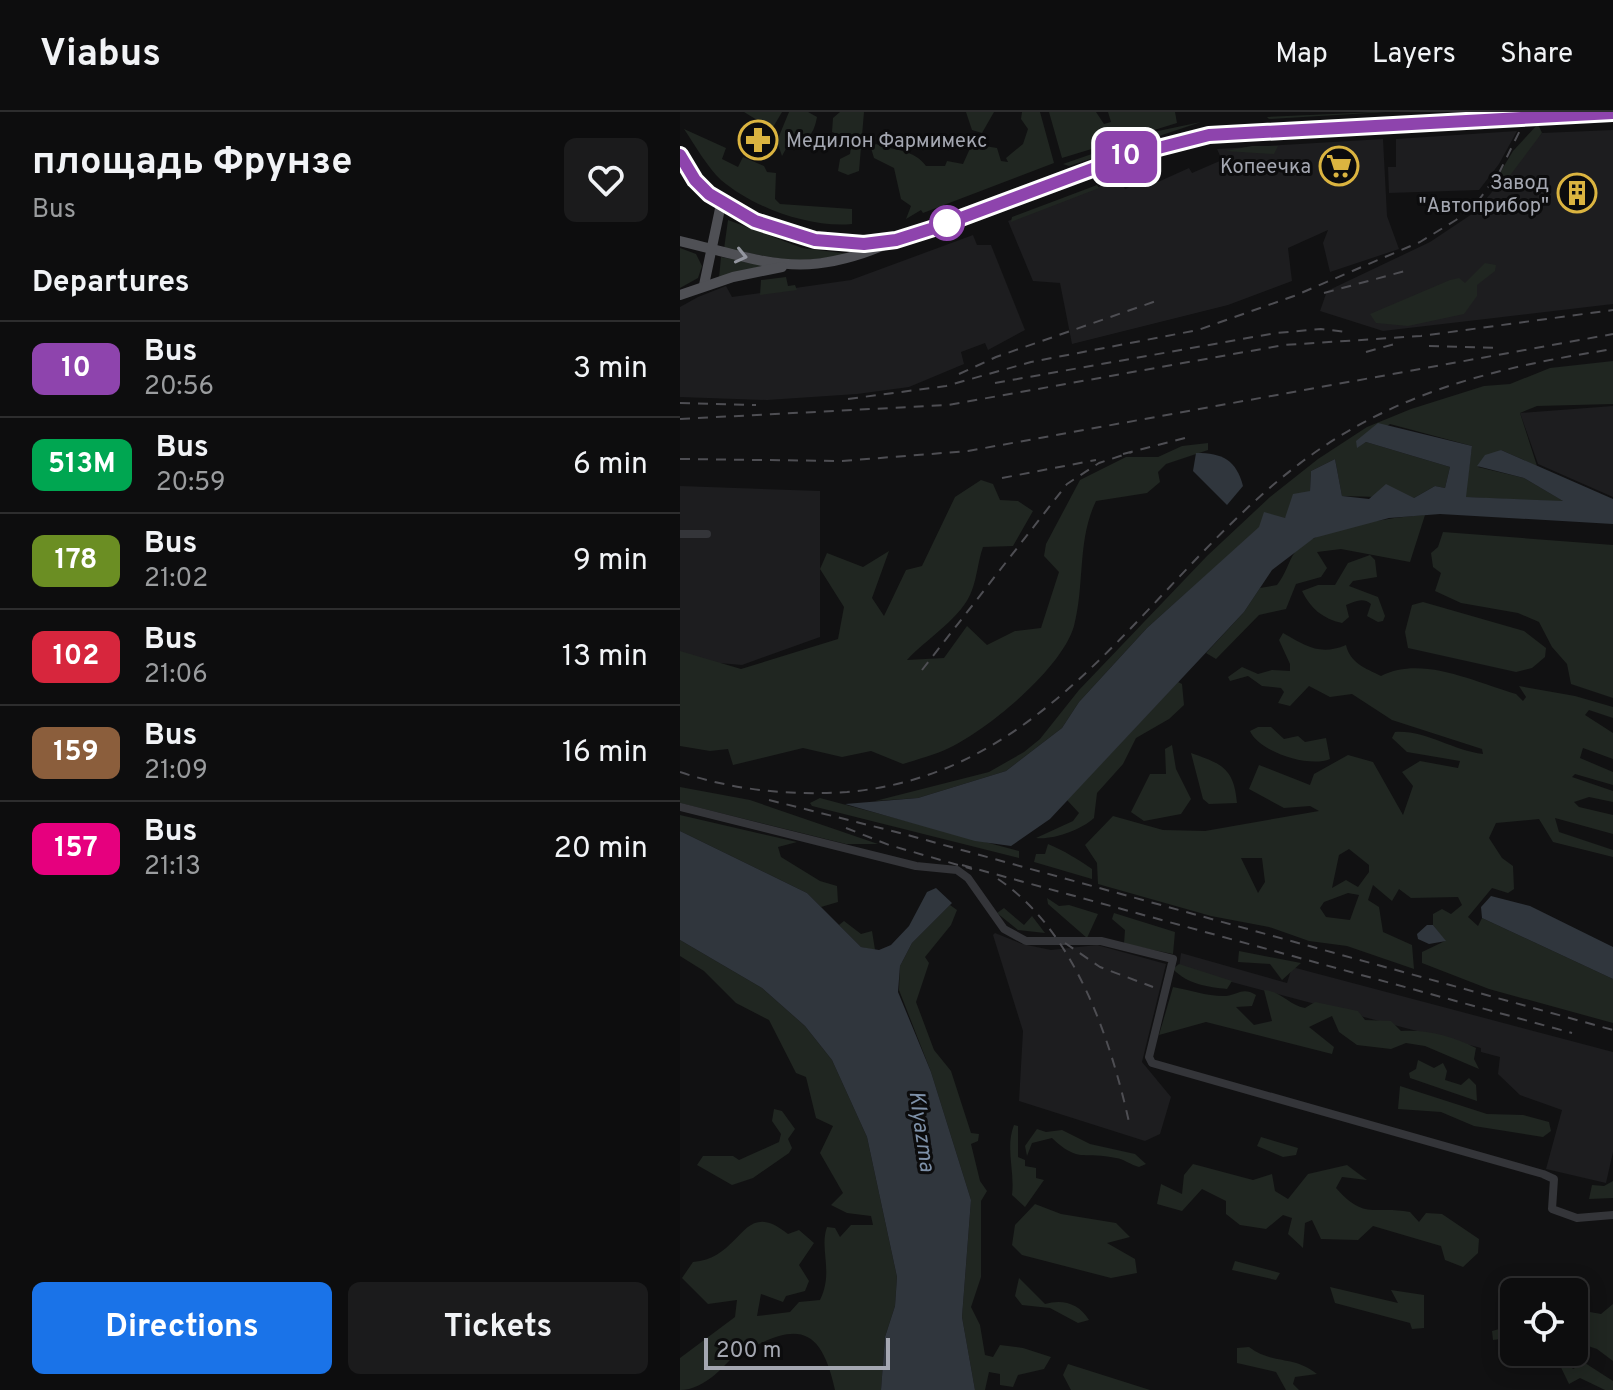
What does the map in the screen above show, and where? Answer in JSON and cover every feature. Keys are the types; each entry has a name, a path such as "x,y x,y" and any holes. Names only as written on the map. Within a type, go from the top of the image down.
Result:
{"main road":[{"path":"1470,118 1481,112"},
{"path":"680,295 746,273 852,259 896,240 1178,141 1256,130 1518,114 1613,113"},
{"path":"680,155 695,180"},
{"path":"680,166 721,204 755,221 815,240 864,244 896,240"},
{"path":"704,285 721,204"},
{"path":"680,241 796,267"}],"street":[{"path":"680,534 707,534"},
{"path":"680,807 916,866 957,870 968,878 1004,929 1026,941 1049,944 1101,941 1173,959 1149,1057 1152,1063 1543,1174 1554,1179 1552,1209 1577,1218 1613,1215"}],"shaded area":[{"path":"744,112 782,112 772,129"},
{"path":"789,112 808,112 817,117 811,134 788,145 782,156 777,141"},
{"path":"840,112 864,112 859,171 848,175 838,171 840,159 850,154 852,140 832,132 833,118"},
{"path":"966,112 994,112 982,133 972,130"},
{"path":"1022,112 1040,112 1054,163 923,213 921,210 906,219 911,206 901,199 894,168 874,158 871,148 876,144 910,153 926,166 945,166 947,161 963,164 972,144 997,148 1001,161 1008,162 1006,158 1023,144 1028,129 1021,119"},
{"path":"1049,112 1096,112 1104,124 1111,122 1108,112 1175,112 1177,123 1062,158"},
{"path":"1377,112 1386,112 1269,119 1267,117"},
{"path":"1201,122 1069,166 1063,164 1158,131"},
{"path":"1538,124 1542,133 1499,190 1493,191 1492,186 1513,151"},
{"path":"684,129 726,148 722,159 738,167 743,157 764,166 767,172 776,173 775,199 780,204 852,209 852,224 801,219 749,199 716,175"},
{"path":"1613,130 1613,304 1383,331 1320,311 1327,291 1430,242 1475,212 1542,133"},
{"path":"1517,131 1499,164 1479,190 1389,193 1388,167 1396,167 1396,139"},
{"path":"1383,139 1387,216 1399,249 1330,272 1323,243 1328,230 1288,248 1292,281 1228,305 1072,344 1060,283 1033,281 1008,221 1120,179 1125,189 1155,176 1158,182 1189,168 1192,173 1222,160 1217,149"},
{"path":"1252,146 1278,146 1274,154 1225,151"},
{"path":"1097,185 1099,188 1011,222 1012,217"},
{"path":"728,220 802,248 857,255 794,261 724,249"},
{"path":"973,235 977,245 991,245 1025,330 988,350 985,343 961,352 964,364 909,387 857,394 767,400 680,397 680,307 698,297 726,286 732,297 851,280"},
{"path":"680,248 696,254 702,266 698,278 680,288"},
{"path":"721,257 765,265 719,278"},
{"path":"1485,263 1496,265 1495,271 1477,285 1477,296 1464,314 1408,326 1376,323 1370,314 1450,280 1459,278 1465,283"},
{"path":"786,277 788,286 795,285 797,290 760,295 761,280"},
{"path":"1613,361 1613,404 1537,406 1520,413 1537,466 1501,450 1478,467 1524,478 1565,502 1465,497 1472,446 1390,424 1358,447 1366,442 1450,467 1445,488 1435,486 1414,498 1342,496 1335,459 1311,471 1310,491 1285,518 1260,527 1147,628 1079,702 1062,728 1006,771 918,798 875,801 989,772 1024,752 1040,739 1079,690 1207,556 1270,497 1318,459 1367,427 1411,409 1484,386 1510,384 1550,368"},
{"path":"1613,406 1613,497 1538,464 1520,413"},
{"path":"1208,443 1208,450 1166,464 1158,472 1160,482 1147,493 1096,501 1086,531 1077,610 1067,643 1022,696 965,739 938,753 903,764 871,751 842,757 803,748 733,765 728,749 710,751 680,746 680,651 741,669 838,639 844,607 820,569 827,553 863,567 889,551 872,598 884,616 906,570 922,566 955,497 981,480 993,484 1000,500 1018,501 1033,511 1013,546 983,547 974,585 961,609 907,660 944,658 967,626 987,645 1015,631 1041,628 1059,572 1044,556 1046,544 1080,480 1126,457 1158,457 1182,446"},
{"path":"680,486 820,491 820,637 742,665 707,662 680,666"},
{"path":"1425,515 1410,562 1341,549 1317,552 1327,568 1321,577 1296,584 1286,609 1259,615 1216,659 1206,653 1244,612 1260,588 1277,585 1295,552 1305,543 1356,525"},
{"path":"1443,532 1613,545 1613,698 1571,684 1567,664 1552,647 1539,622 1518,613 1461,603 1435,591 1441,573 1433,567 1431,553 1438,547"},
{"path":"1370,555 1375,560 1377,577 1353,581 1349,586 1378,597 1385,616 1383,621 1378,622 1367,616 1371,604 1365,601 1346,605 1349,617 1342,623 1323,616 1309,603 1302,591 1318,585 1335,585 1348,563"},
{"path":"1423,602 1524,631 1546,648 1545,657 1532,668 1516,672 1408,648 1405,632 1412,605"},
{"path":"1283,633 1321,649 1346,645 1355,661 1381,676 1397,670 1431,669 1516,694 1523,701 1526,697 1519,686 1575,696 1613,707 1613,718 1589,710 1585,715 1613,733 1613,759 1583,748 1580,758 1613,772 1613,785 1575,774 1572,777 1613,791 1613,802 1589,797 1574,802 1579,807 1613,815 1613,834 1555,818 1559,832 1613,850 1613,857 1553,842 1539,819 1496,823 1489,838 1502,858 1513,866 1514,889 1508,893 1492,888 1468,917 1478,926 1482,918 1613,979 1613,1023 1489,989 1422,963 1422,952 1445,941 1433,925 1433,914 1442,909 1451,914 1462,905 1458,897 1411,898 1399,889 1392,901 1373,885 1368,900 1379,907 1383,932 1412,945 1414,969 1347,946 1309,941 1269,927 1211,916 1098,884 1097,863 1085,845 1113,816 1163,830 1205,831 1319,811 1310,806 1284,808 1249,789 1259,765 1310,785 1314,774 1348,755 1373,762 1403,815 1413,786 1402,772 1420,761 1458,768 1460,761 1407,752 1392,738 1395,732 1418,734 1483,754 1482,749 1392,720 1352,694 1330,697 1309,686 1290,706 1278,703 1284,692 1281,688 1262,686 1248,676 1230,681 1228,677 1242,667 1258,674 1272,670 1290,671 1279,640","holes":["1349,849 1369,865 1369,872 1358,887 1346,880 1332,888 1339,855","1241,858 1262,858 1265,882 1258,893","1348,893 1359,895 1350,920 1326,917 1320,908 1324,902"]},
{"path":"1178,682 1182,684 1184,705 1169,719 1136,738 1123,764 1097,793 1094,818 1066,833 1036,838 1073,821 1079,813 1067,800"},
{"path":"1258,727 1271,727 1284,739 1298,736 1305,742 1326,738 1330,759 1298,760 1274,751 1255,739 1250,731"},
{"path":"1172,745 1176,769 1191,799 1181,814 1144,821 1131,812 1150,774 1166,774 1165,749"},
{"path":"1191,753 1224,769 1233,782 1237,803 1209,804 1203,799"},
{"path":"680,787 750,800 878,844 846,844 680,803"},
{"path":"820,798 1019,851 1019,858 812,806 810,803"},
{"path":"680,815 797,842 778,847 781,857 820,881 837,886 838,902 821,907 807,893 680,831"},
{"path":"1048,844 1092,869 1092,879 1034,862 1036,854 1045,854"},
{"path":"1047,898 1059,906 1069,905 1098,914 1087,938 1048,904"},
{"path":"950,905 957,910 951,925 925,957 929,963 916,1002 934,1050 951,1071 971,1133 979,1134 978,1141 971,1144 980,1181 987,1191 981,1201 981,1277 971,1307 980,1325 985,1355 993,1357 1000,1345 1051,1357 1044,1369 1018,1375 1013,1387 1000,1385 1000,1374 989,1372 985,1390 975,1390 962,1317 971,1200 931,1072 899,990 900,966 912,943"},
{"path":"1004,908 1024,925 1032,916 1045,933 1018,930 997,913"},
{"path":"1114,913 1175,932 1173,954 1124,944 1125,930 1112,919"},
{"path":"844,921 861,934 872,931 875,950 861,947 839,925"},
{"path":"995,933 1022,944 1051,950 1097,945 1166,964 1142,1062 1171,1097 1160,1134 1145,1141 1019,1101 1023,1031 993,935"},
{"path":"680,940 762,988 805,1026 832,1060 867,1137 897,1277 895,1306 885,1337 881,1390 835,1390 830,1370 816,1344 795,1334 782,1335 748,1350 742,1346 706,1381 680,1390 680,1358 735,1317 737,1300 708,1304 682,1278 693,1262 723,1251 751,1225 760,1222 773,1224 788,1234 799,1230 814,1243 799,1265 809,1281 805,1291 786,1296 783,1302 761,1294 757,1316 790,1312 799,1302 820,1300 826,1280 824,1244 827,1227 835,1228 840,1237 851,1225 873,1225 871,1216 847,1213 831,1205 843,1193 820,1153 833,1126 816,1118 806,1077 796,1073 769,1020 736,1003 704,971 680,956"},
{"path":"1239,951 1301,963 1282,980 1270,964 1238,962"},
{"path":"1181,953 1287,983 1292,967 1613,1052 1613,1152 1606,1183 1546,1169 1562,1110 1520,1095 1498,1074 1500,1057 1481,1052 1481,1048 1179,968"},
{"path":"1179,964 1232,981 1227,989 1198,984 1173,969"},
{"path":"1173,987 1220,996 1244,991 1252,993 1256,995 1252,1006 1236,1007 1254,1025 1272,1021 1264,990 1305,1008 1315,1002 1358,1011 1365,1020 1391,1021 1401,1031 1430,1032 1476,1048 1474,1059 1479,1069 1425,1046 1406,1043 1391,1049 1357,1045 1339,1032 1332,1016 1309,1027 1334,1047 1332,1054 1206,1022 1159,1035"},
{"path":"1418,1060 1434,1068 1443,1063 1447,1071 1445,1080 1461,1085 1469,1078 1476,1085 1477,1101 1410,1078 1409,1073 1416,1069"},
{"path":"1400,1086 1487,1114 1523,1115 1549,1122 1551,1131 1543,1137 1474,1126 1441,1112 1398,1109"},
{"path":"774,1109 782,1111 795,1129 788,1139 792,1148 789,1153 753,1178 732,1185 697,1165 703,1156 733,1156 739,1160 779,1142 781,1134 772,1121"},
{"path":"1014,1125 1018,1126 1018,1157 1025,1160 1025,1166 1036,1168 1036,1178 1044,1180 1025,1207 1012,1195 1010,1142"},
{"path":"1037,1129 1046,1132 1062,1130 1090,1144 1135,1154 1146,1164 1139,1167 1105,1156 1076,1154 1052,1138 1032,1143 1027,1156 1025,1146"},
{"path":"1261,1137 1298,1148 1296,1155 1283,1157 1257,1146"},
{"path":"1193,1164 1253,1180 1272,1174 1275,1191 1288,1199 1308,1174 1347,1165 1367,1180 1342,1177 1336,1188 1355,1205 1370,1210 1410,1212 1419,1222 1426,1213 1442,1214 1479,1239 1478,1253 1463,1267 1445,1260 1441,1246 1373,1226 1358,1240 1321,1239 1312,1220 1305,1223 1303,1248 1288,1234 1292,1218 1283,1215 1266,1229 1240,1225 1226,1214 1226,1201 1202,1189 1182,1211 1157,1204 1161,1184 1182,1194 1184,1175"},
{"path":"1613,1181 1613,1198 1589,1199 1592,1185 1604,1186"},
{"path":"1035,1204 1061,1214 1116,1223 1130,1237 1107,1243 1135,1259 1137,1273 1111,1278 1022,1255 1012,1245 1015,1225"},
{"path":"1235,1261 1280,1273 1276,1280 1232,1270"},
{"path":"1019,1278 1045,1304 1070,1304 1089,1320 1078,1323 1050,1308 1022,1305 1015,1296"},
{"path":"1330,1287 1398,1303 1391,1290 1424,1295 1424,1328 1412,1329 1410,1323 1335,1303"},
{"path":"1613,1304 1613,1361 1588,1346 1588,1312 1601,1314"},
{"path":"1500,1329 1500,1339 1493,1340 1492,1331"},
{"path":"1249,1347 1267,1356 1300,1364 1317,1374 1295,1377 1293,1384 1299,1390 1286,1390 1276,1372 1237,1363 1237,1348"},
{"path":"1068,1364 1150,1390 1071,1390 1063,1375"},
{"path":"1588,1365 1613,1381 1613,1390 1605,1390 1580,1378 1569,1384 1560,1366 1573,1369"}],"water":[{"path":"1378,423 1472,446 1466,497 1563,501 1524,478 1477,466 1485,455 1501,450 1613,499 1613,524 1440,514 1389,518 1314,538 1272,570 1244,612 1050,819 1011,846 975,841 845,804 918,798 1006,771 1062,728 1079,702 1147,628 1259,527 1264,512 1285,518 1293,494 1310,491 1311,471 1335,459 1342,496 1369,499 1386,484 1414,498 1435,486 1445,488 1450,467 1366,442 1357,448 1356,441"},
{"path":"1196,453 1214,454 1227,460 1236,470 1243,486 1227,505 1193,471"},
{"name":"Klyazma","path":"680,831 807,893 861,947 879,950 891,945 909,926 927,892 936,888 952,903 912,943 900,966 898,992 931,1072 971,1200 962,1317 975,1390 881,1390 885,1337 895,1306 897,1277 867,1137 832,1060 805,1026 762,988 680,940"},
{"path":"1491,896 1530,906 1613,947 1613,979 1482,918 1481,907"},
{"path":"1427,925 1433,925 1446,941 1429,944 1418,939 1417,934"}],"railway":[{"path":"848,399 946,386 1031,362 1198,330 1294,296 1420,242 1456,220 1478,201 1499,173 1529,112"},
{"path":"1324,293 1405,271"},
{"path":"959,374 996,357 1159,300"},
{"path":"680,419 948,405 1284,345 1421,336 1613,310"},
{"path":"995,383 1276,333 1321,329 1346,332"},
{"path":"680,459 842,461 968,451 1613,334"},
{"path":"1366,352 1398,343"},
{"path":"1429,346 1500,348"},
{"path":"680,772 762,790 847,792 921,777 986,749 1043,710 1096,663 1248,508 1303,461 1339,437 1375,416 1450,386 1530,364 1613,349"},
{"path":"680,403 756,405"},
{"path":"1123,454 1185,438"},
{"path":"922,670 1067,484 1099,463 1132,452"},
{"path":"1002,478 1096,460"},
{"path":"769,800 904,834 1613,1030"},
{"path":"846,828 889,845 972,869"},
{"path":"962,865 1572,1033"},
{"path":"998,879 1025,901 1068,956 1099,1021 1129,1122"},
{"path":"1065,943 1100,967 1153,987"}],"bus line":[{"name":"10","path":"680,155 695,180 709,194 721,204 755,221 815,240 864,244 896,240 934,228 1127,156 1209,135 1264,129 1613,113"}],"place":[{"name":"Медилон Фармимекс","path":"758,140"},
{"name":"Копеечка","path":"1339,166"},
{"name":"Завод \"Автоприбор\"","path":"1577,193"}]}
